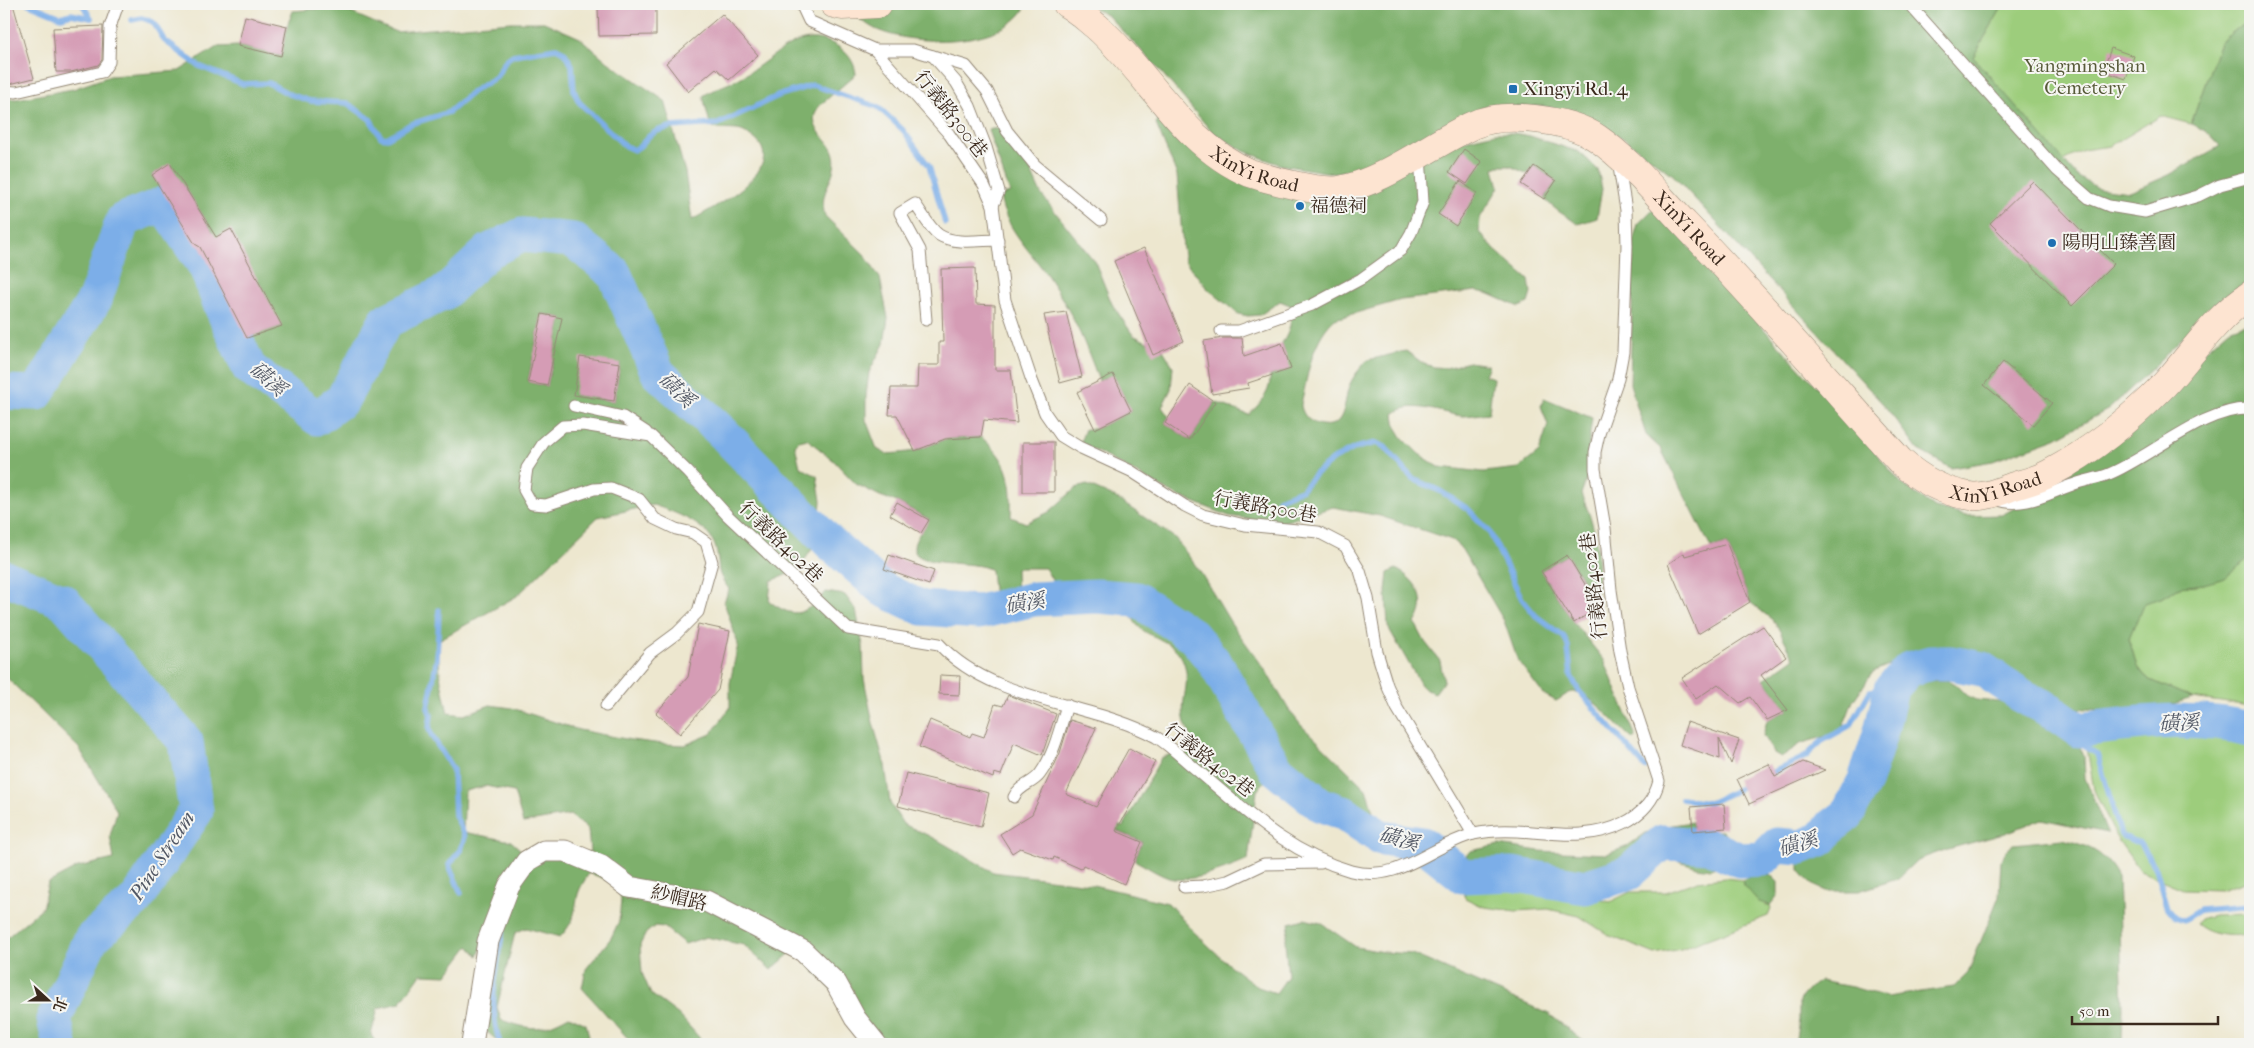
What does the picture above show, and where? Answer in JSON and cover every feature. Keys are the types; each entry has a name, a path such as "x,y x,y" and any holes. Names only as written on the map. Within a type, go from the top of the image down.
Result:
{"street":[{"path":"834,4 842,6 878,4"},
{"name":"XinYi Road","path":"1068,4 1109,38 1188,127 1216,154 1251,173 1296,185 1336,190 1361,184 1475,124 1498,118 1555,122 1594,136 1617,153 1714,254 1900,461 1918,477 1943,490 1971,496 1988,495 2049,474 2114,433 2165,384 2216,322 2234,305 2250,295"},
{"name":"紗帽路","path":"472,1044 488,940 509,886 527,861 544,851 565,851 601,866 629,887 706,901 803,951 836,982 855,1018 876,1044"}],"lane":[{"path":"4,91 16,92 102,72 109,62 110,27 118,4"},
{"name":"行義路300巷","path":"801,4 809,21 875,50 913,50 931,54 956,82 970,106 986,147 999,191 993,205"},
{"path":"1910,4 2056,170 2089,198 2110,206 2145,212 2198,196 2220,185 2250,177"},
{"name":"行義路300巷","path":"875,50 949,134 984,185 993,205 1005,300 1030,378 1046,413 1061,436 1131,471 1185,506 1203,515 1245,525 1318,532 1345,546 1360,571 1368,598 1377,652 1387,685 1397,708 1473,834"},
{"path":"931,54 966,66 987,91 1007,131 1035,165 1100,220"},
{"name":"行義路402巷","path":"574,406 623,417 652,436 727,515 848,629 939,644 948,654 981,675 1039,698 1115,720 1156,738 1276,836 1300,851 1325,862 1368,874 1391,872 1473,834 1494,832 1573,835 1609,830 1634,817 1644,809 1657,789 1659,781 1628,687 1620,651 1596,469 1595,452 1599,434 1618,379 1623,352 1627,237 1626,210 1617,153"},
{"path":"1221,331 1239,331 1312,305 1361,279 1401,250 1411,233 1422,202 1420,154"},
{"path":"926,320 920,250 916,239 900,213 915,204 935,231 946,238 956,240 998,240"},
{"path":"1988,495 2009,502 2050,496 2072,485 2109,474 2221,414 2250,409"},
{"path":"606,706 650,653 676,633 698,612 712,562 706,542 693,532 676,528 655,519 639,499 611,488 594,489 546,505 532,504 524,490 527,468 544,442 563,426 583,425 652,436"},
{"path":"1014,797 1016,792 1039,776 1048,760 1067,705"},
{"path":"1184,887 1203,886 1228,881 1264,864 1325,862"}],"green space":[{"path":"907,4 1027,4 1017,18 1001,28 982,35 960,39 916,39 896,36 877,30 853,15"},
{"path":"1086,4 2004,4 1973,57 2077,176 2097,188 2130,192 2169,175 2220,146 2206,131 2191,124 2220,42 2250,19 2250,279 2206,313 2155,366 2109,409 2056,438 1993,461 1951,468 1918,450 1884,405 1673,175 1626,140 1578,113 1543,106 1485,107 1375,165 1332,173 1281,165 1244,151 1212,132 1157,67 1108,16"},
{"name":"Yangmingshan Cemetery","path":"2004,4 2250,4 2250,19 2220,42 2191,124 2160,116 2110,146 2083,150 2063,161 1973,57"},
{"path":"338,7 396,32 511,22 544,22 580,38 608,62 665,101 685,172 692,220 718,205 749,182 759,169 764,156 759,144 744,132 714,128 710,124 703,96 740,78 788,46 800,41 811,39 824,40 841,48 852,61 856,74 818,107 814,122 832,148 835,163 824,199 825,216 864,254 880,278 888,318 884,344 869,372 866,396 866,420 877,449 886,454 900,453 915,451 945,439 981,437 991,446 1004,463 1010,482 1011,517 1026,523 1049,512 1076,488 1087,485 1114,497 1175,538 1199,570 1231,623 1264,668 1289,710 1300,724 1366,789 1373,811 1363,822 1295,797 1270,780 1265,781 1257,791 1248,860 1209,874 1187,879 1177,879 1169,878 1134,860 1142,842 1111,828 1112,823 1123,827 1161,758 1185,749 1191,735 1184,716 1186,673 1180,655 1169,644 1142,630 1128,608 1084,603 1059,592 1045,568 1016,568 1017,603 1007,610 995,609 991,570 973,565 934,561 916,554 914,544 929,519 856,484 833,460 807,439 799,441 795,445 800,467 817,476 821,501 819,526 812,549 798,570 771,581 769,601 786,611 800,612 812,606 826,592 845,595 856,610 863,646 864,679 873,723 885,765 890,803 903,824 934,838 993,872 1089,884 1168,903 1194,932 1228,964 1258,987 1276,993 1288,976 1285,942 1290,923 1304,919 1321,923 1356,947 1383,952 1412,954 1549,1014 1587,1044 884,1044 794,950 771,970 744,945 706,937 685,944 664,927 655,926 646,933 640,945 642,973 651,994 679,1015 705,1044 633,1044 582,988 586,969 611,938 619,921 621,900 619,890 608,880 589,873 579,891 571,922 560,937 526,928 515,933 497,1007 501,1020 536,1028 550,1025 569,1016 586,1024 589,1036 587,1044 501,1044 485,1030 481,1014 495,950 510,902 521,881 533,865 548,856 563,853 590,852 588,829 570,815 523,823 514,792 486,786 465,791 463,832 511,841 523,852 478,956 469,946 447,975 421,974 400,1003 378,1008 371,1035 377,1044 4,1044 4,940 42,908 48,883 78,867 114,859 110,836 117,811 79,748 4,675 4,98 16,99 73,89 110,76 179,71 217,47 238,46 281,56 287,26 293,11","holes":["170,164 213,232 200,246 152,175","200,247 281,326 247,338","542,314 562,318 547,386 528,382","620,363 614,401 574,395","653,505 681,515 699,526 712,540 716,549 720,573 729,589 724,602 738,644 730,683 730,708 711,734 685,745 631,740 579,730 512,708 490,705 464,715 448,713 441,682 437,641 517,596 598,517"]},
{"path":"1163,116 1317,198 1460,141 1495,133 1513,133 1530,136 1579,152 1598,170 1602,189 1597,218 1578,224 1544,199 1556,181 1534,166 1528,174 1510,166 1494,168 1499,187 1480,218 1479,232 1495,250 1529,280 1531,293 1528,303 1519,307 1487,293 1476,291 1401,300 1335,319 1322,334 1314,352 1301,406 1306,417 1315,423 1330,425 1336,423 1343,412 1350,384 1365,363 1368,360 1406,351 1424,364 1434,367 1446,368 1469,362 1489,365 1485,375 1493,378 1489,413 1462,416 1427,409 1408,408 1394,414 1396,427 1402,437 1419,454 1439,467 1484,472 1519,468 1539,452 1548,425 1541,406 1544,398 1592,418 1589,442 1589,472 1581,494 1592,522 1597,546 1596,601 1567,555 1541,571 1574,623 1604,660 1636,737 1634,740 1589,698 1572,692 1556,701 1543,694 1518,661 1504,621 1461,548 1452,540 1380,516 1333,507 1280,523 1229,516 1176,495 1083,444 1081,440 1085,429 1095,429 1131,411 1113,375 1099,381 1083,341 1064,302 1007,219 1000,196 1010,193 988,130 1002,127 1025,158 1041,194 1095,262 1112,304 1133,335 1163,350 1173,366 1171,389 1162,407 1169,417 1165,423 1190,440 1215,402 1249,415 1269,388 1270,376 1290,369 1282,343 1290,325 1290,305 1280,301 1260,315 1248,316 1238,314 1207,288 1185,261 1177,175 1156,124"},
{"path":"1654,208 1865,440 1901,483 1935,508 1966,516 2002,515 2056,485 2229,329 2250,321 2250,557 2225,578 2204,584 2179,587 2161,598 2144,603 2129,639 2137,667 2146,678 2192,698 2140,714 2076,708 2013,673 1969,654 1906,657 1873,672 1853,701 1841,732 1802,743 1781,757 1774,753 1763,736 1767,720 1788,710 1764,679 1794,658 1775,622 1750,602 1727,544 1711,548 1661,449 1646,435 1630,384 1634,238 1638,224"},
{"path":"2250,557 2250,706 2192,698 2146,678 2137,667 2129,639 2144,602 2161,598 2179,587 2204,584"},
{"path":"1396,569 1410,579 1419,592 1421,607 1415,623 1425,642 1440,661 1444,681 1435,693 1426,690 1421,685 1388,627 1386,591 1388,573"},
{"path":"1947,680 1966,695 1977,700 2020,704 2031,711 2043,726 2078,743 2084,756 2085,778 2107,833 2042,819 2000,835 1948,849 1917,860 1897,879 1859,891 1826,891 1811,884 1799,870 1799,853 1810,841 1842,826 1857,815 1881,747 1892,706 1900,689 1918,681"},
{"path":"2119,735 2213,735 2250,745 2250,880 2221,890 2183,889 2140,871 2116,837 2094,790 2087,748 2093,739"},
{"path":"1692,822 1693,831 1722,831 1732,841 1733,851 1725,862 1711,869 1697,867 1674,859 1654,861 1638,873 1579,894 1560,894 1505,871 1476,867 1469,862 1466,856 1470,851 1499,845 1539,851 1607,854 1626,847 1646,833 1660,827"},
{"path":"2063,839 2095,851 2107,861 2118,877 2123,1007 2122,1044 1802,1044 1796,1038 1799,1020 1799,1000 1810,988 1820,981 1852,987 1887,997 1954,987 1968,973 1999,896 2001,860 2006,851 2014,844"},
{"path":"1757,873 1772,876 1778,882 1778,895 1770,905 1759,902 1743,884 1742,880"},
{"path":"1725,878 1742,880 1743,884 1765,905 1770,905 1771,909 1768,916 1681,949 1655,954 1610,936 1579,916 1548,909 1516,911 1484,907 1465,898 1464,891 1530,882 1560,894 1579,894 1610,902 1630,892 1666,892 1698,881"},
{"path":"2250,914 2250,935 2215,933 2196,924 2200,919 2214,915"}],"building":[{"path":"4,4 13,4 34,78 10,84 4,84"},
{"path":"656,6 656,35 599,36 598,7"},
{"path":"722,14 758,55 729,80 716,68 688,92 666,63"},
{"path":"245,16 287,26 281,56 238,46"},
{"path":"103,26 102,60 98,65 71,72 56,72 53,28"},
{"path":"2111,48 2134,56 2126,79 2103,71"},
{"path":"1464,149 1482,162 1467,184 1449,172"},
{"path":"170,163 216,237 231,229 282,326 247,338 200,247 195,244 152,175"},
{"path":"1534,166 1556,181 1544,199 1521,184"},
{"path":"1460,181 1477,193 1456,226 1438,214"},
{"name":"陽明山臻善園","path":"2033,181 2114,264 2072,306 1990,223"},
{"path":"1144,248 1184,341 1153,355 1114,261"},
{"path":"975,268 976,304 995,305 995,370 1011,370 1017,423 984,420 981,437 945,439 915,451 897,415 889,415 891,388 917,388 918,365 939,365 939,342 943,342 941,269"},
{"path":"1066,312 1082,377 1060,383 1044,315"},
{"path":"542,314 562,318 547,386 528,382"},
{"path":"1242,338 1244,356 1282,343 1291,369 1248,383 1249,388 1212,394 1204,341"},
{"path":"580,357 620,363 614,401 574,395"},
{"path":"2003,362 2052,403 2033,425 1984,385"},
{"path":"1113,374 1131,411 1095,429 1077,392"},
{"path":"1190,385 1215,402 1190,440 1165,423"},
{"path":"1023,442 1054,442 1054,492 1023,492"},
{"path":"897,502 929,520 921,533 890,515"},
{"path":"1727,544 1750,602 1698,634 1668,564 1684,553 1685,556"},
{"path":"889,555 934,571 929,585 884,569"},
{"path":"1567,555 1599,607 1574,623 1541,571"},
{"path":"698,624 730,631 718,690 680,734 656,713 688,677"},
{"path":"1763,626 1786,657 1761,675 1788,710 1767,720 1750,697 1740,703 1718,684 1696,699 1682,678"},
{"path":"940,675 960,676 959,695 939,694"},
{"path":"1008,695 1056,714 1042,755 1014,743 1001,775 994,773 993,778 919,747 930,720 970,737 972,733 984,737 995,704 1003,706"},
{"path":"1070,720 1096,728 1066,794 1096,807 1129,748 1155,762 1116,831 1142,842 1124,884 1083,865 1081,869 1054,857 1053,860 1020,848 1012,853 1000,834 1032,814 1060,753"},
{"path":"1687,722 1739,740 1731,764 1719,738 1720,759 1680,745"},
{"path":"1803,762 1825,770 1749,804 1737,779 1769,764 1775,777"},
{"path":"906,773 989,793 981,827 898,806"},
{"path":"1724,804 1726,828 1693,831 1691,807"}],"waterway":[{"path":"29,4 61,17 71,14 91,18"},
{"path":"82,4 91,18"},
{"path":"132,20 142,18 153,22 165,41 199,66 243,84 269,83 289,94 310,101 347,103 370,119 381,137 387,138 411,124 449,112 472,92 496,77 506,60 513,55 556,48 564,52 572,65 574,91 579,102 625,146 634,150 657,131 670,127 718,124 780,95 813,85 878,107 903,130 929,166 945,223"},
{"name":"磺溪","path":"4,392 37,393 95,299 123,220 163,204 206,267 249,368 317,418 342,400 386,321 444,293 489,251 522,235 573,240 614,273 658,373 722,432 830,543 884,590 922,608 979,612 1034,599 1097,596 1136,599 1192,635 1215,663 1276,769 1321,805 1342,812 1382,838 1423,844 1463,876 1512,874 1585,887 1629,873 1663,842 1709,846 1740,860 1763,859 1777,845 1801,847 1821,839 1831,827 1847,815 1865,780 1881,731 1891,689 1909,669 1931,663 1951,663 1982,669 2024,697 2052,711 2079,730 2143,723 2186,721 2208,722 2250,729"},
{"path":"1278,499 1301,490 1316,473 1334,459 1355,448 1376,443 1385,447 1413,479 1440,491 1468,509 1489,531 1522,599 1536,616 1564,637 1568,646 1571,676 1579,691 1645,767"},
{"name":"Pine Stream","path":"4,577 63,601 186,742 196,811 136,900 91,939 54,1019 60,1044"},
{"path":"439,610 437,658 428,708 431,715 429,729 453,770 455,815 465,837 461,849 449,865 461,893"},
{"path":"1767,775 1805,757 1822,741 1851,725 1870,691 1891,689"},
{"path":"2079,730 2084,746 2097,754 2121,835 2140,844 2156,868 2168,909 2175,917 2184,920 2200,910 2250,906"},
{"path":"1682,799 1709,803 1748,785"},
{"path":"500,1044 494,1014 494,986 503,928"}],"place":[{"name":"Xingyi Rd. 4","path":"1513,89"},
{"name":"福德祠","path":"1300,206"},
{"name":"陽明山臻善園","path":"2052,243"}]}
